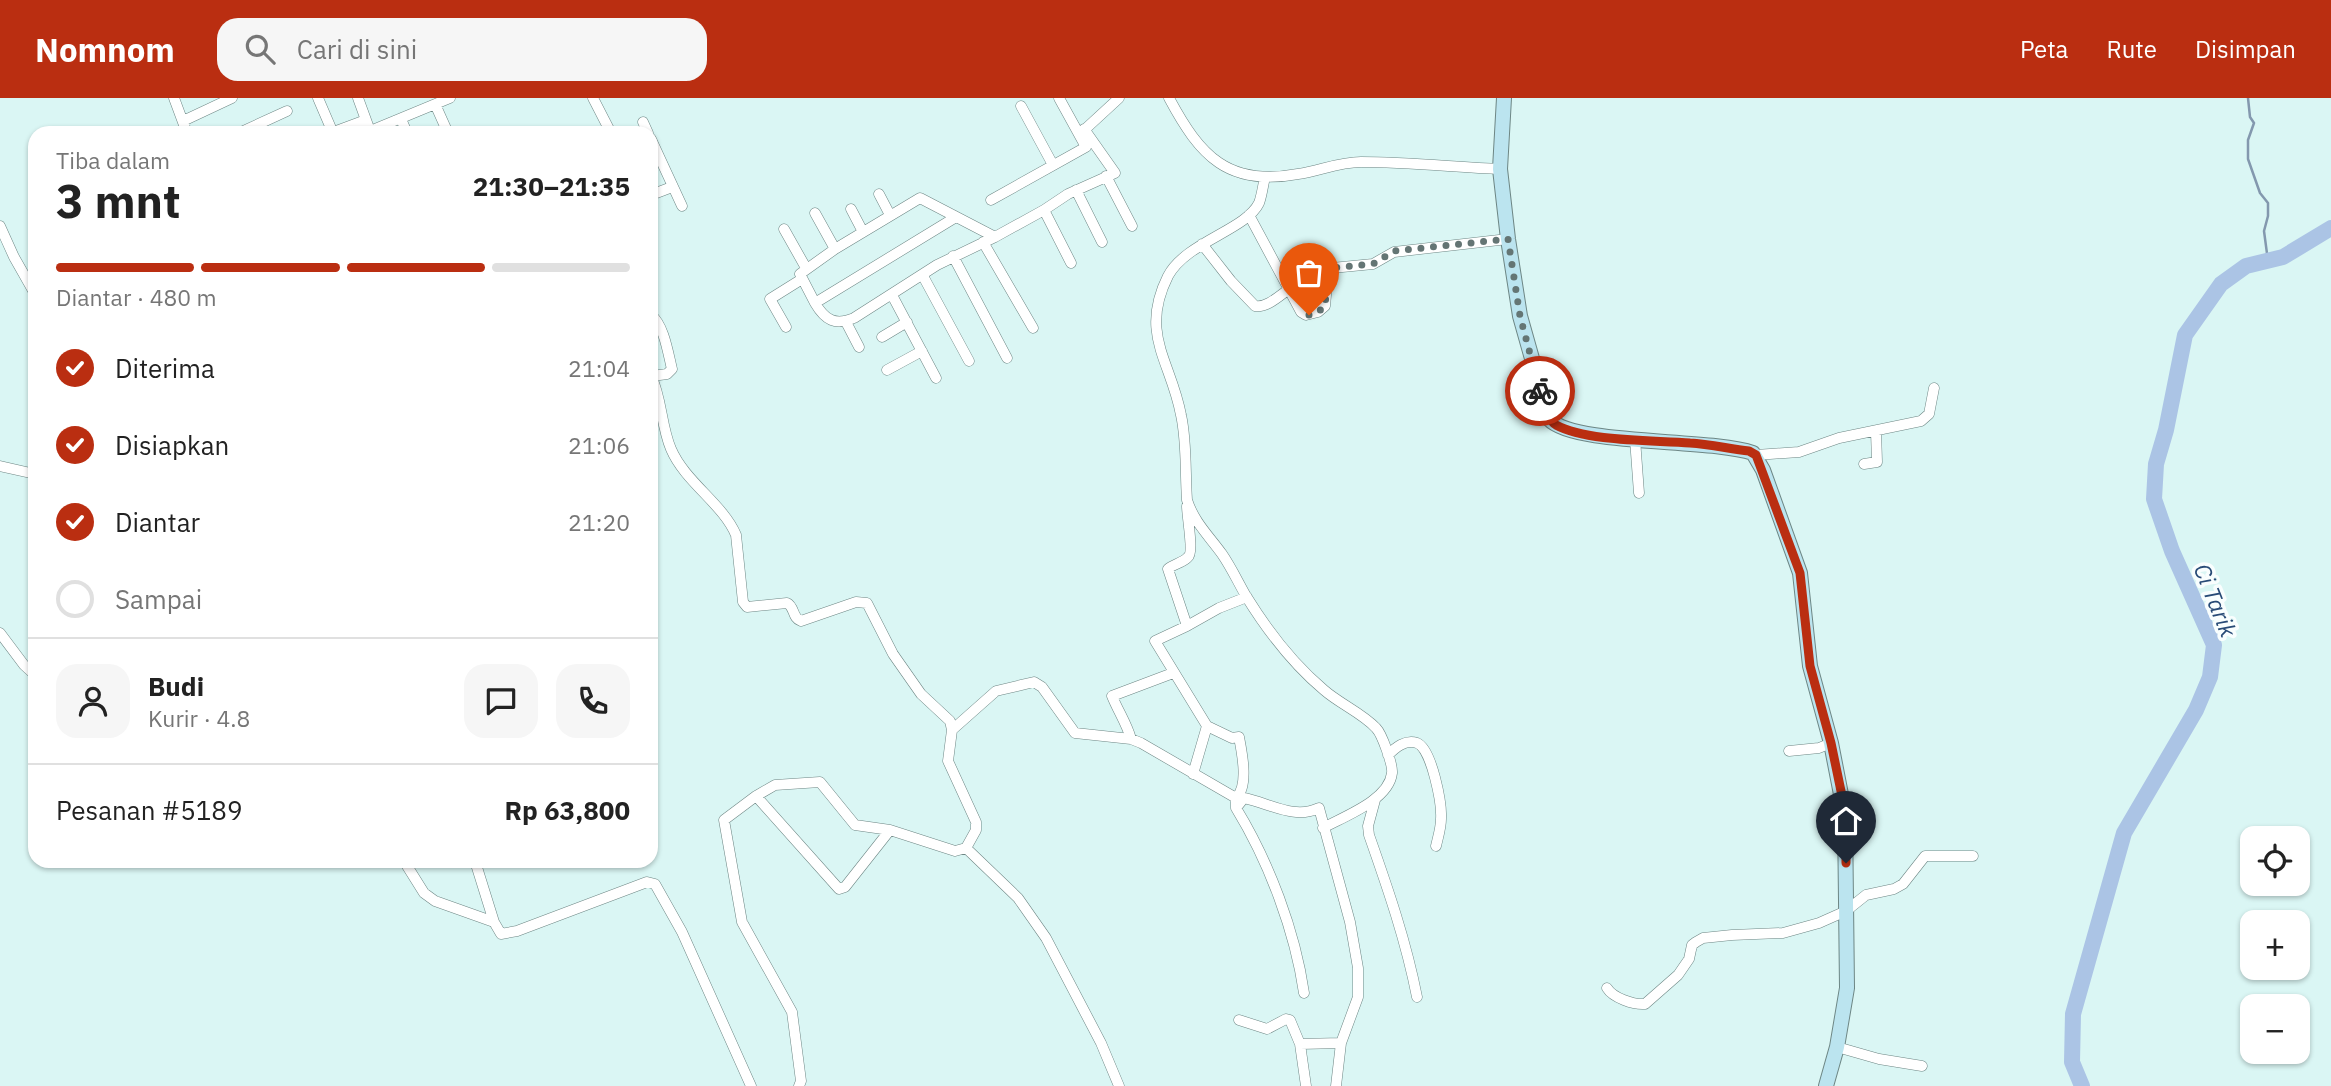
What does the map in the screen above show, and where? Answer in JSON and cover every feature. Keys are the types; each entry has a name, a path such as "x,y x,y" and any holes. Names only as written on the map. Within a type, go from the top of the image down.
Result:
{"street":[{"path":"174,98 185,126"},
{"path":"183,121 232,98"},
{"path":"318,98 329,126"},
{"path":"358,98 368,126"},
{"path":"383,126 450,98"},
{"path":"593,98 607,126"},
{"path":"784,229 815,303 826,318 834,322 846,322 953,256 995,237 1076,190 1115,173 1059,98"},
{"path":"1082,132 1119,98"},
{"path":"1170,98 1195,142 1216,162 1244,176 1299,174 1333,165 1361,162 1500,169"},
{"path":"1504,98 1500,169 1520,316 1549,419 1557,426 1594,436 1695,443 1749,451 1756,455 1799,452 1839,438 1926,419 1934,388"},
{"path":"435,104 445,126"},
{"path":"1021,106 1053,165"},
{"path":"254,126 286,111"},
{"path":"401,119 404,126"},
{"path":"350,126 366,120"},
{"path":"643,122 645,126"},
{"path":"991,200 1086,147 1082,132"},
{"path":"658,155 682,206"},
{"path":"1106,176 1132,226"},
{"path":"1187,626 1168,569 1190,556 1192,551 1187,526 1182,419 1178,397 1164,365 1155,323 1157,306 1169,274 1185,256 1249,215 1259,202 1265,177"},
{"path":"658,192 672,187"},
{"path":"1076,190 1102,242"},
{"path":"879,194 890,215"},
{"path":"786,327 770,299 835,249 920,198 995,237"},
{"path":"850,209 863,232"},
{"path":"1044,210 1071,263"},
{"path":"815,213 835,249"},
{"path":"1249,215 1301,312 1309,315 1325,306 1328,273 1332,268 1373,264 1394,251 1508,239"},
{"path":"815,303 956,217"},
{"path":"0,226 28,280"},
{"path":"983,242 1033,328"},
{"path":"1202,244 1255,306 1267,304 1289,289"},
{"path":"953,256 1007,358"},
{"path":"923,276 969,361"},
{"path":"892,295 936,378"},
{"path":"846,322 859,348"},
{"path":"658,323 672,369 667,374 658,375"},
{"path":"882,337 907,323"},
{"path":"887,370 922,351"},
{"path":"658,402 671,449 695,485 732,525 736,535 743,602 753,608 788,603 795,617 801,621 856,602 867,603 893,654 921,694 950,721 952,730 947,761 976,822 976,830 966,848 955,851 890,830 861,827 852,823 820,782 775,785 725,819 742,922 792,1012 801,1081 799,1086"},
{"path":"1864,464 1877,462 1876,431"},
{"path":"1635,439 1639,493"},
{"path":"1756,455 1798,567 1810,666 1831,743 1846,815 1847,988 1837,1047 1826,1086"},
{"path":"0,466 28,472"},
{"path":"1187,500 1200,527 1223,555 1278,643 1325,691 1378,729 1392,773 1375,800 1368,835 1397,916 1417,997"},
{"path":"1236,803 1241,792 1242,779 1239,737 1232,738 1207,726 1155,641 1219,608 1247,597"},
{"path":"0,633 28,669"},
{"path":"1131,739 1112,696 1173,673"},
{"path":"952,730 996,691 1030,681 1042,687 1075,733 1131,739 1193,774 1236,803 1272,879 1300,970 1304,993"},
{"path":"1193,774 1207,726"},
{"path":"1388,755 1398,746 1413,743 1427,753 1441,809 1436,846"},
{"path":"1789,751 1819,748 1831,743"},
{"path":"756,796 839,889 845,887 890,830"},
{"path":"1236,803 1244,798 1270,804 1285,811 1311,812 1319,808 1350,922 1358,968 1358,997 1341,1042 1336,1086"},
{"path":"1324,828 1375,800"},
{"path":"966,848 1018,898 1046,938 1101,1043 1119,1086"},
{"path":"1606,988 1610,993 1636,1004 1646,1004 1678,975 1689,959 1692,945 1703,938 1732,934 1783,933 1819,923 1846,911 1866,895 1894,889 1903,884 1925,856 1973,856"},
{"path":"408,868 424,893 435,901 494,922"},
{"path":"477,868 494,922 499,933 506,934 622,890 647,882 655,884 682,932 751,1086"},
{"path":"1239,1020 1267,1029 1286,1019 1290,1020 1300,1044 1306,1086"},
{"path":"1300,1044 1341,1042"},
{"path":"1837,1047 1879,1059 1922,1066"}],"waterway":[{"path":"2248,98 2250,117 2254,123 2248,140 2248,159 2260,193 2268,203 2264,231 2268,261"},
{"name":"Ci Tarik","path":"2082,1086 2072,1062 2073,1014 2124,833 2196,710 2210,677 2214,645 2172,551 2154,499 2156,464 2166,430 2185,335 2221,284 2246,266 2283,257 2331,228"}],"way so far":[{"path":"1309,315 1325,306 1328,273 1332,268 1373,264 1394,251 1508,239 1520,316 1540,391"}],"route":[{"path":"1540,391 1549,419 1557,426 1594,436 1695,443 1749,451 1756,455 1800,573 1810,666 1831,743 1846,815 1846,863"}]}
